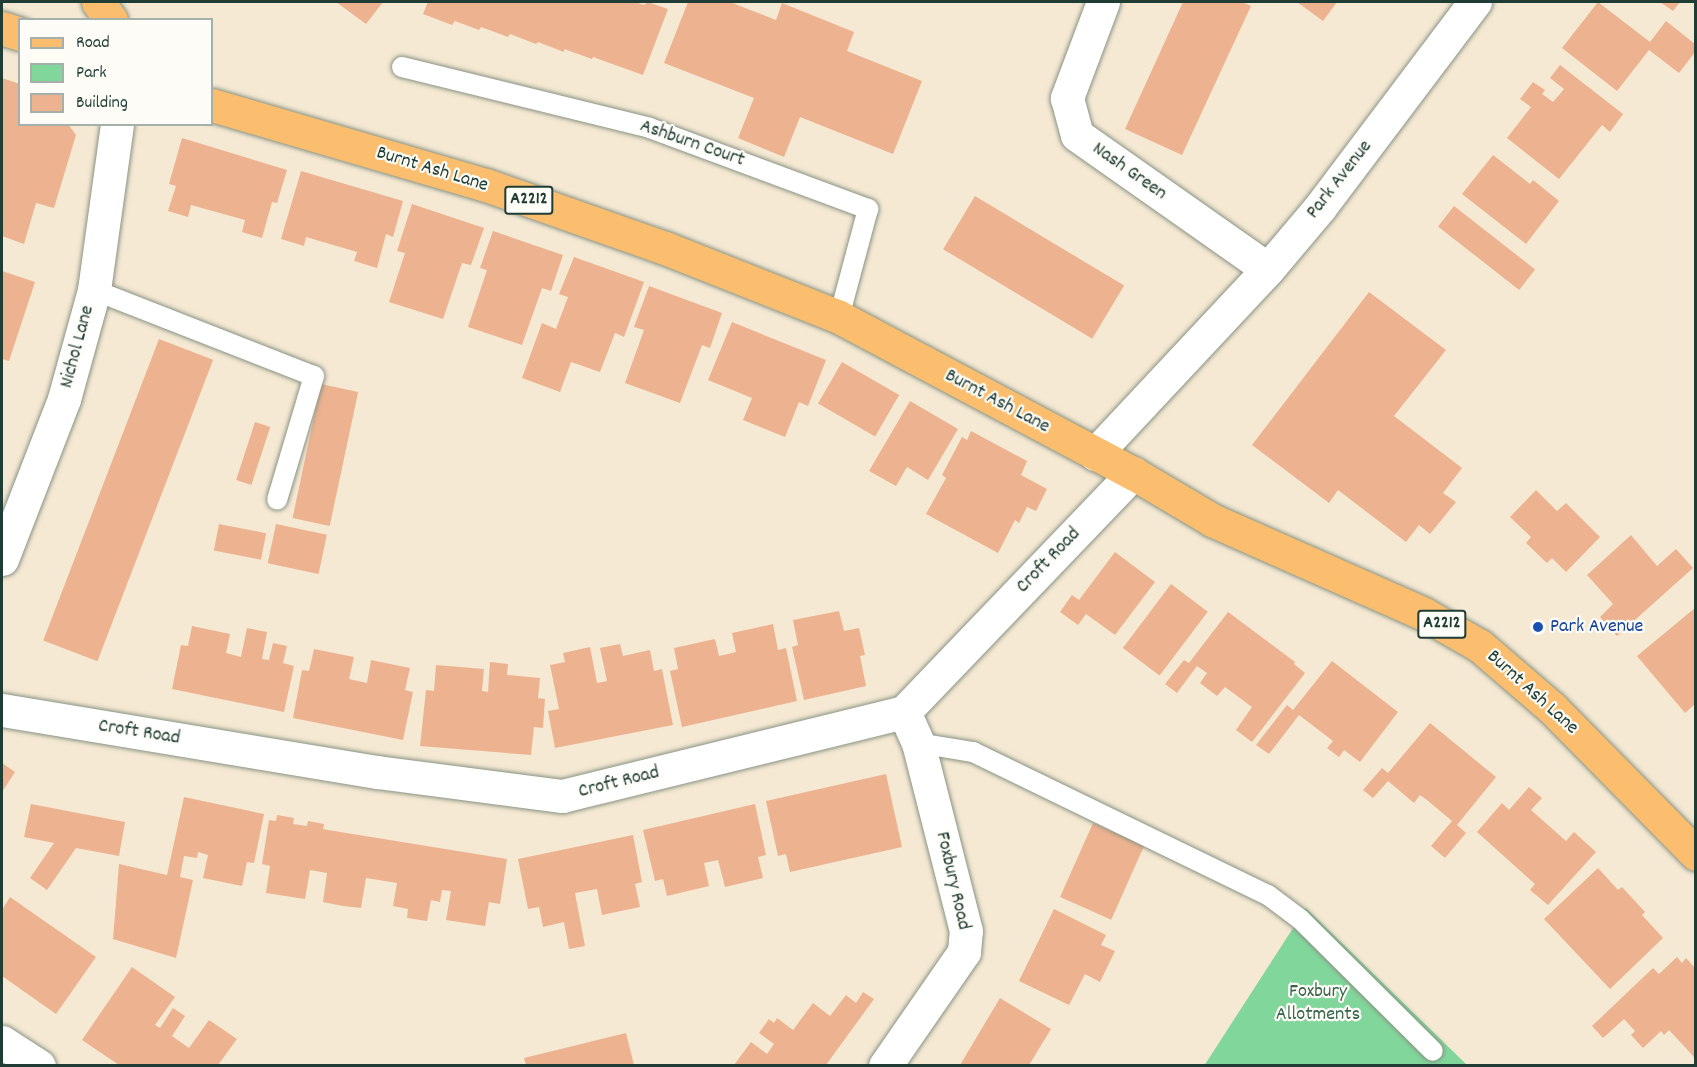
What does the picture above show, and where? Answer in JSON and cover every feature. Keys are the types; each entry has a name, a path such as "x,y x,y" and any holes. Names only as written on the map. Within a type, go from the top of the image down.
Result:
{"main road":[{"path":"98,2 110,18"},
{"path":"2,28 18,33"},
{"name":"Burnt Ash Lane","path":"213,105 486,185 665,248 839,317 1133,473 1212,520 1424,614 1480,646 1552,708 1693,846"}],"street":[{"name":"Nash Green","path":"1103,2 1067,98 1077,135 1268,269"},
{"name":"Park Avenue","path":"1095,454 1268,269 1321,206 1474,2"},
{"name":"Nichol Lane","path":"2,559 64,399 94,290 117,126"},
{"name":"Croft Road","path":"2,710 376,772 562,796 904,712 1133,473"},
{"name":"Foxbury Road","path":"885,1065 964,952 966,931 918,743 904,712"}],"lane":[{"name":"Ashburn Court","path":"402,67 650,128 868,209 839,317"},
{"path":"94,290 314,376 277,500"},
{"path":"918,743 973,752 1268,895 1300,919 1433,1051"}],"green space":[{"name":"Foxbury Allotments","path":"1306,908 1467,1065 1204,1066"}],"building":[{"path":"336,2 383,2 366,24"},
{"path":"428,2 635,2 644,5 648,2 668,9 643,75 593,57 592,59 564,49 564,52 510,34 508,37 455,21 452,25 423,14"},
{"path":"688,2 730,2 776,20 782,3 854,32 847,51 922,81 893,154 800,117 784,157 738,138 754,98 664,63"},
{"path":"1183,2 1242,2 1251,6 1182,155 1125,129"},
{"path":"1297,2 1337,2 1323,21"},
{"path":"1598,2 1650,42 1666,21 1695,44 1695,52 1679,73 1649,50 1617,91 1562,48"},
{"path":"1660,2 1680,2 1673,11"},
{"path":"1560,65 1623,114 1610,132 1602,125 1559,179 1507,138 1531,107 1520,99 1533,82 1545,90 1542,94 1553,102 1564,89 1550,78"},
{"path":"2,78 18,83 18,126 69,126 76,135 54,208 36,203 24,244 2,236"},
{"path":"182,138 287,170 277,203 272,202 262,238 242,232 245,220 191,205 188,217 168,211 176,186 169,184"},
{"path":"1493,155 1530,184 1533,180 1559,201 1526,244 1462,194"},
{"path":"301,171 403,201 393,237 386,234 377,268 354,261 357,252 306,237 304,246 281,239"},
{"path":"975,196 1124,286 1092,339 943,249"},
{"path":"412,204 484,228 471,265 462,263 443,319 389,302 405,253 397,251"},
{"path":"1454,206 1535,269 1519,290 1438,226"},
{"path":"493,231 563,255 551,291 542,288 522,345 468,327 487,270 480,268"},
{"path":"574,257 644,282 624,337 615,333 600,372 571,362 560,392 522,378 542,323 556,329 568,297 559,294"},
{"path":"2,271 35,282 9,361 2,359"},
{"path":"649,286 722,313 710,348 702,345 680,403 625,383 644,330 634,327"},
{"path":"1369,292 1446,350 1394,416 1462,468 1443,493 1456,502 1430,534 1419,525 1406,542 1338,490 1329,503 1252,445"},
{"path":"732,322 826,360 808,406 799,402 785,437 743,420 752,398 708,380"},
{"path":"159,339 213,360 97,661 43,641"},
{"path":"842,362 899,395 875,437 818,404"},
{"path":"321,384 358,392 330,526 293,518"},
{"path":"910,401 958,429 928,480 907,467 896,486 869,471"},
{"path":"255,422 270,427 251,485 236,480"},
{"path":"971,431 1027,461 1021,475 1047,489 1036,511 1027,507 1019,523 1015,520 998,553 926,514 946,478 942,475 962,437 967,440"},
{"path":"1536,490 1557,511 1566,503 1600,537 1566,572 1552,558 1547,563 1526,543 1531,537 1510,517"},
{"path":"219,524 266,533 261,560 214,551"},
{"path":"276,524 327,535 319,574 268,563"},
{"path":"1631,535 1657,566 1676,549 1693,568 1617,636 1600,617 1613,604 1587,575"},
{"path":"1115,552 1155,582 1115,635 1086,614 1078,625 1060,612 1072,595 1079,600"},
{"path":"1171,584 1208,612 1160,676 1123,648"},
{"path":"1695,608 1695,704 1685,713 1637,656"},
{"path":"839,611 844,631 859,628 865,655 860,656 866,686 804,700 792,647 798,645 793,620"},
{"path":"1228,612 1295,662 1294,664 1305,673 1252,742 1236,730 1252,707 1225,687 1217,696 1200,683 1207,673 1197,666 1177,693 1165,684 1184,660 1189,663"},
{"path":"773,624 778,650 786,648 797,701 682,727 670,671 678,669 674,648 715,639 719,656 728,654 736,652 732,633"},
{"path":"192,626 230,634 226,653 241,657 247,628 267,632 262,659 269,660 273,643 287,646 283,663 294,666 284,712 172,689 181,645 188,646"},
{"path":"620,644 623,656 650,650 654,671 662,669 673,725 555,748 548,711 559,709 550,665 565,662 563,653 590,647 597,683 607,681 600,648"},
{"path":"314,649 354,657 349,679 367,683 371,660 410,668 405,690 413,692 403,740 293,718 302,670 309,671"},
{"path":"1332,661 1398,712 1360,762 1344,750 1339,757 1327,748 1333,741 1299,715 1269,754 1256,745 1287,705 1293,710"},
{"path":"490,662 508,664 507,675 540,678 538,698 545,699 543,728 534,727 531,755 420,746 426,690 434,691 436,665 484,669 482,691 488,692"},
{"path":"1430,723 1496,777 1457,825 1466,833 1445,858 1431,846 1452,821 1427,800 1420,795 1414,803 1388,781 1373,798 1363,790 1382,768 1388,773"},
{"path":"2,763 15,772 2,792"},
{"path":"886,774 902,847 790,872 786,854 778,856 766,801"},
{"path":"1529,787 1542,798 1531,810 1566,841 1574,832 1596,852 1548,905 1530,890 1535,884 1477,832 1502,803 1509,810"},
{"path":"184,797 264,814 254,863 247,862 242,886 203,878 208,855 198,852 197,858 184,856 180,877 193,880 176,958 113,939 119,864 167,875"},
{"path":"31,804 125,822 119,856 76,848 47,890 30,878 54,843 24,837"},
{"path":"755,804 766,855 758,857 763,878 725,887 718,860 704,863 709,886 667,896 663,879 655,881 643,830"},
{"path":"277,815 294,818 293,824 307,826 308,821 324,824 323,829 328,830 507,859 500,904 489,902 485,926 446,920 451,891 442,890 440,902 431,900 427,921 407,918 408,909 393,906 397,883 366,878 361,908 343,906 323,902 327,873 310,870 305,899 266,893 270,866 262,864 269,820 276,821"},
{"path":"1093,823 1144,846 1111,920 1060,897"},
{"path":"633,835 642,882 635,884 640,907 602,915 597,889 575,893 585,946 569,949 564,922 543,927 539,907 528,909 518,859"},
{"path":"1598,868 1618,890 1622,887 1645,912 1642,915 1663,938 1610,989 1544,919"},
{"path":"10,897 96,957 56,1014 2,976 2,910"},
{"path":"1054,909 1106,935 1101,945 1115,951 1100,982 1085,974 1069,1005 1019,981"},
{"path":"1677,957 1682,963 1686,958 1695,968 1695,1058 1669,1030 1664,1035 1661,1031 1643,1048 1631,1035 1635,1031 1624,1019 1603,1038 1592,1026 1653,968 1659,974"},
{"path":"132,967 175,997 155,1025 160,1028 173,1008 185,1016 172,1036 189,1048 209,1020 237,1039 218,1065 119,1065 82,1040"},
{"path":"863,992 874,999 826,1065 734,1065 751,1042 767,1054 774,1044 759,1033 769,1019 774,1023 777,1018 793,1030 813,1003 830,1016 846,995 856,1003"},
{"path":"1000,998 1051,1029 1029,1065 960,1065"},
{"path":"626,1033 634,1065 526,1065 524,1058"}],"place":[{"name":"Park Avenue","path":"1538,627"}]}
